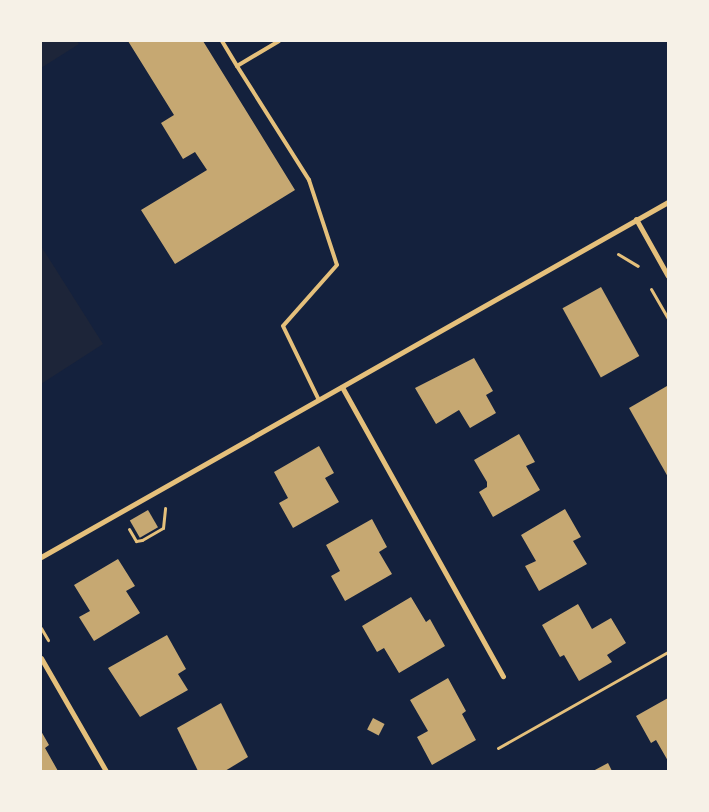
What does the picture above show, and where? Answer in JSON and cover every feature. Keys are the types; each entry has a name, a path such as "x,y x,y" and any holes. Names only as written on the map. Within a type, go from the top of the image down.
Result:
{"street":[{"path":"41,557 668,202"},
{"path":"636,219 668,276"},
{"path":"342,387 503,676"},
{"path":"41,658 106,771"}],"lane":[{"path":"222,41 308,180 337,265 283,326 319,400"},
{"path":"237,66 279,41"}],"path":[{"path":"498,748 668,652"}],"shaded area":[{"path":"41,41 77,41 79,44 41,68"},
{"path":"41,246 103,344 41,384"}],"building":[{"path":"128,41 203,41 295,190 175,264 141,210 207,170 195,152 183,159 161,123 174,115"},
{"path":"601,287 639,356 601,377 563,308"},
{"path":"474,358 493,391 486,395 496,413 470,428 459,410 436,424 415,388"},
{"path":"668,387 668,477 629,408"},
{"path":"519,434 535,462 526,466 540,490 493,517 479,492 487,487 487,482 474,460"},
{"path":"319,446 334,473 325,478 339,502 293,528 279,503 288,498 274,472"},
{"path":"565,509 581,537 573,541 587,564 539,591 525,566 536,561 521,535"},
{"path":"148,510 158,527 140,538 130,520"},
{"path":"372,519 387,547 379,552 392,574 345,601 331,576 340,571 326,545"},
{"path":"118,559 135,586 126,591 140,613 94,641 79,617 90,611 74,585"},
{"path":"411,597 426,622 430,619 445,646 399,673 384,648 377,652 362,626"},
{"path":"578,604 592,629 611,618 626,643 607,655 612,662 579,681 564,655 560,657 542,625"},
{"path":"167,635 186,669 178,674 188,690 140,717 108,668"},
{"path":"448,678 466,711 462,714 476,740 432,765 417,737 428,731 410,700"},
{"path":"668,698 668,761 656,740 651,743 636,716"},
{"path":"221,703 248,757 225,771 198,771 177,728"},
{"path":"373,718 385,724 379,735 367,730"},
{"path":"41,731 49,745 45,748 58,771 41,771"},
{"path":"608,763 612,771 593,771"}]}
